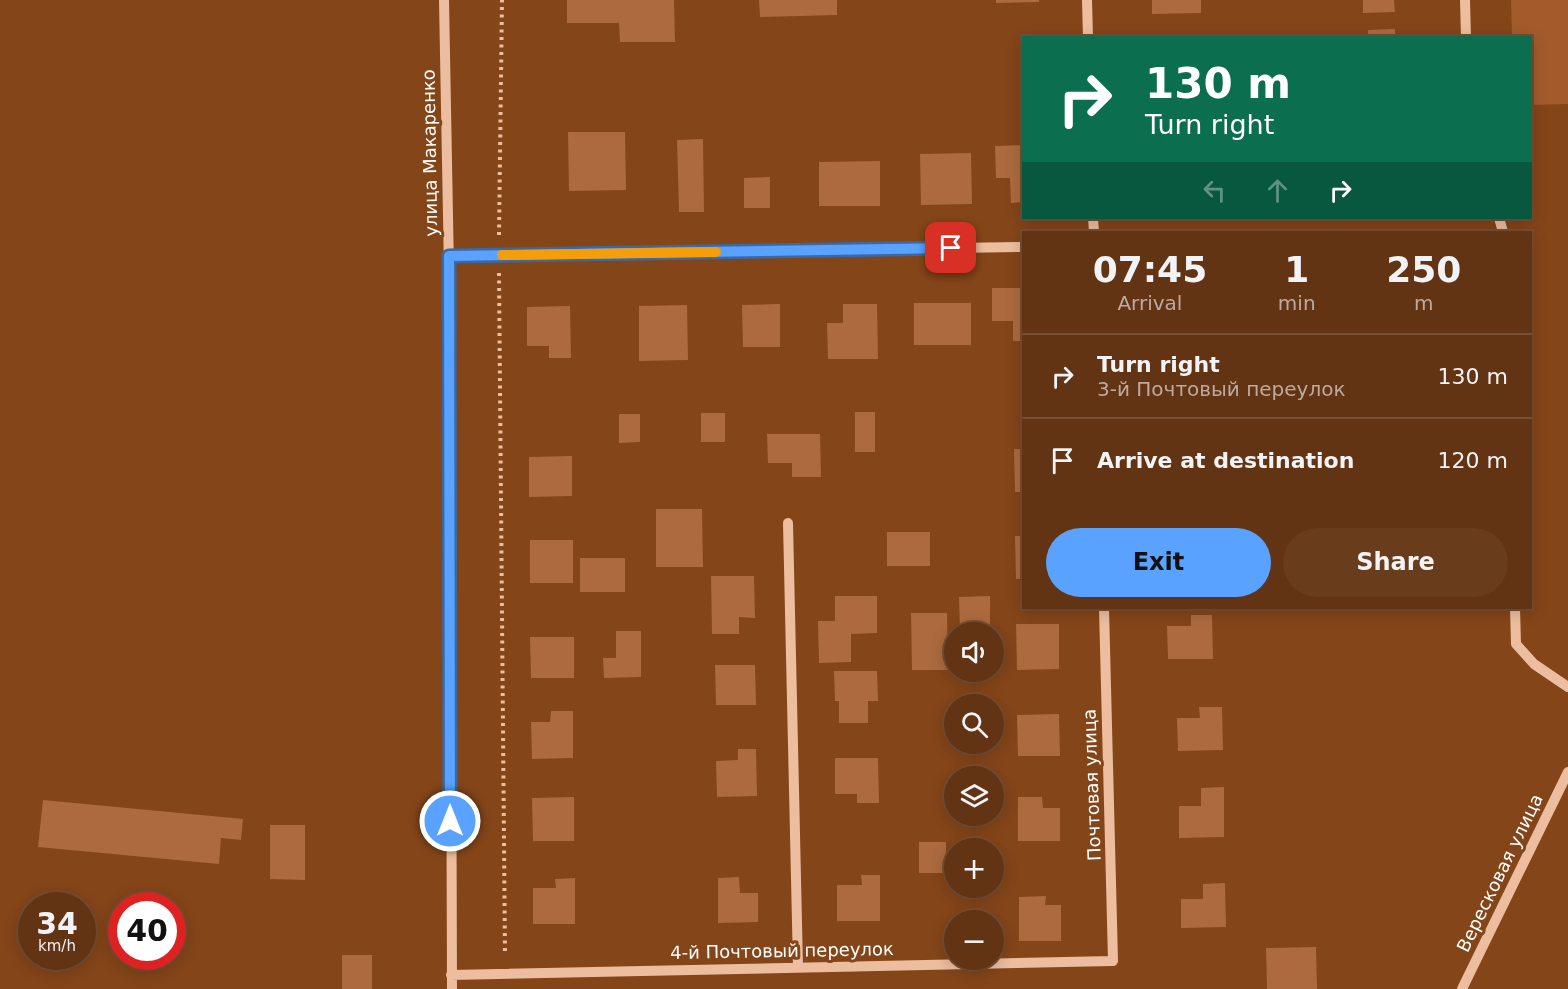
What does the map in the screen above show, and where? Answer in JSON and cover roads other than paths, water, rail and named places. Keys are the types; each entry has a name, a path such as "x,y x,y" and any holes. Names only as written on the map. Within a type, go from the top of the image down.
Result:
{"street":[{"name":"улица Макаренко","path":"444,0 449,256 452,989"},
{"path":"1088,0 1088,36"},
{"path":"1465,0 1466,36"},
{"path":"449,256 1022,247"},
{"path":"788,524 798,967"},
{"name":"Почтовая улица","path":"1104,609 1113,961"},
{"path":"1515,609 1516,644 1534,664 1568,687"},
{"name":"Вересковая улица","path":"1462,989 1568,772"},
{"name":"4-й Почтовый переулок","path":"451,975 1113,961"}]}
